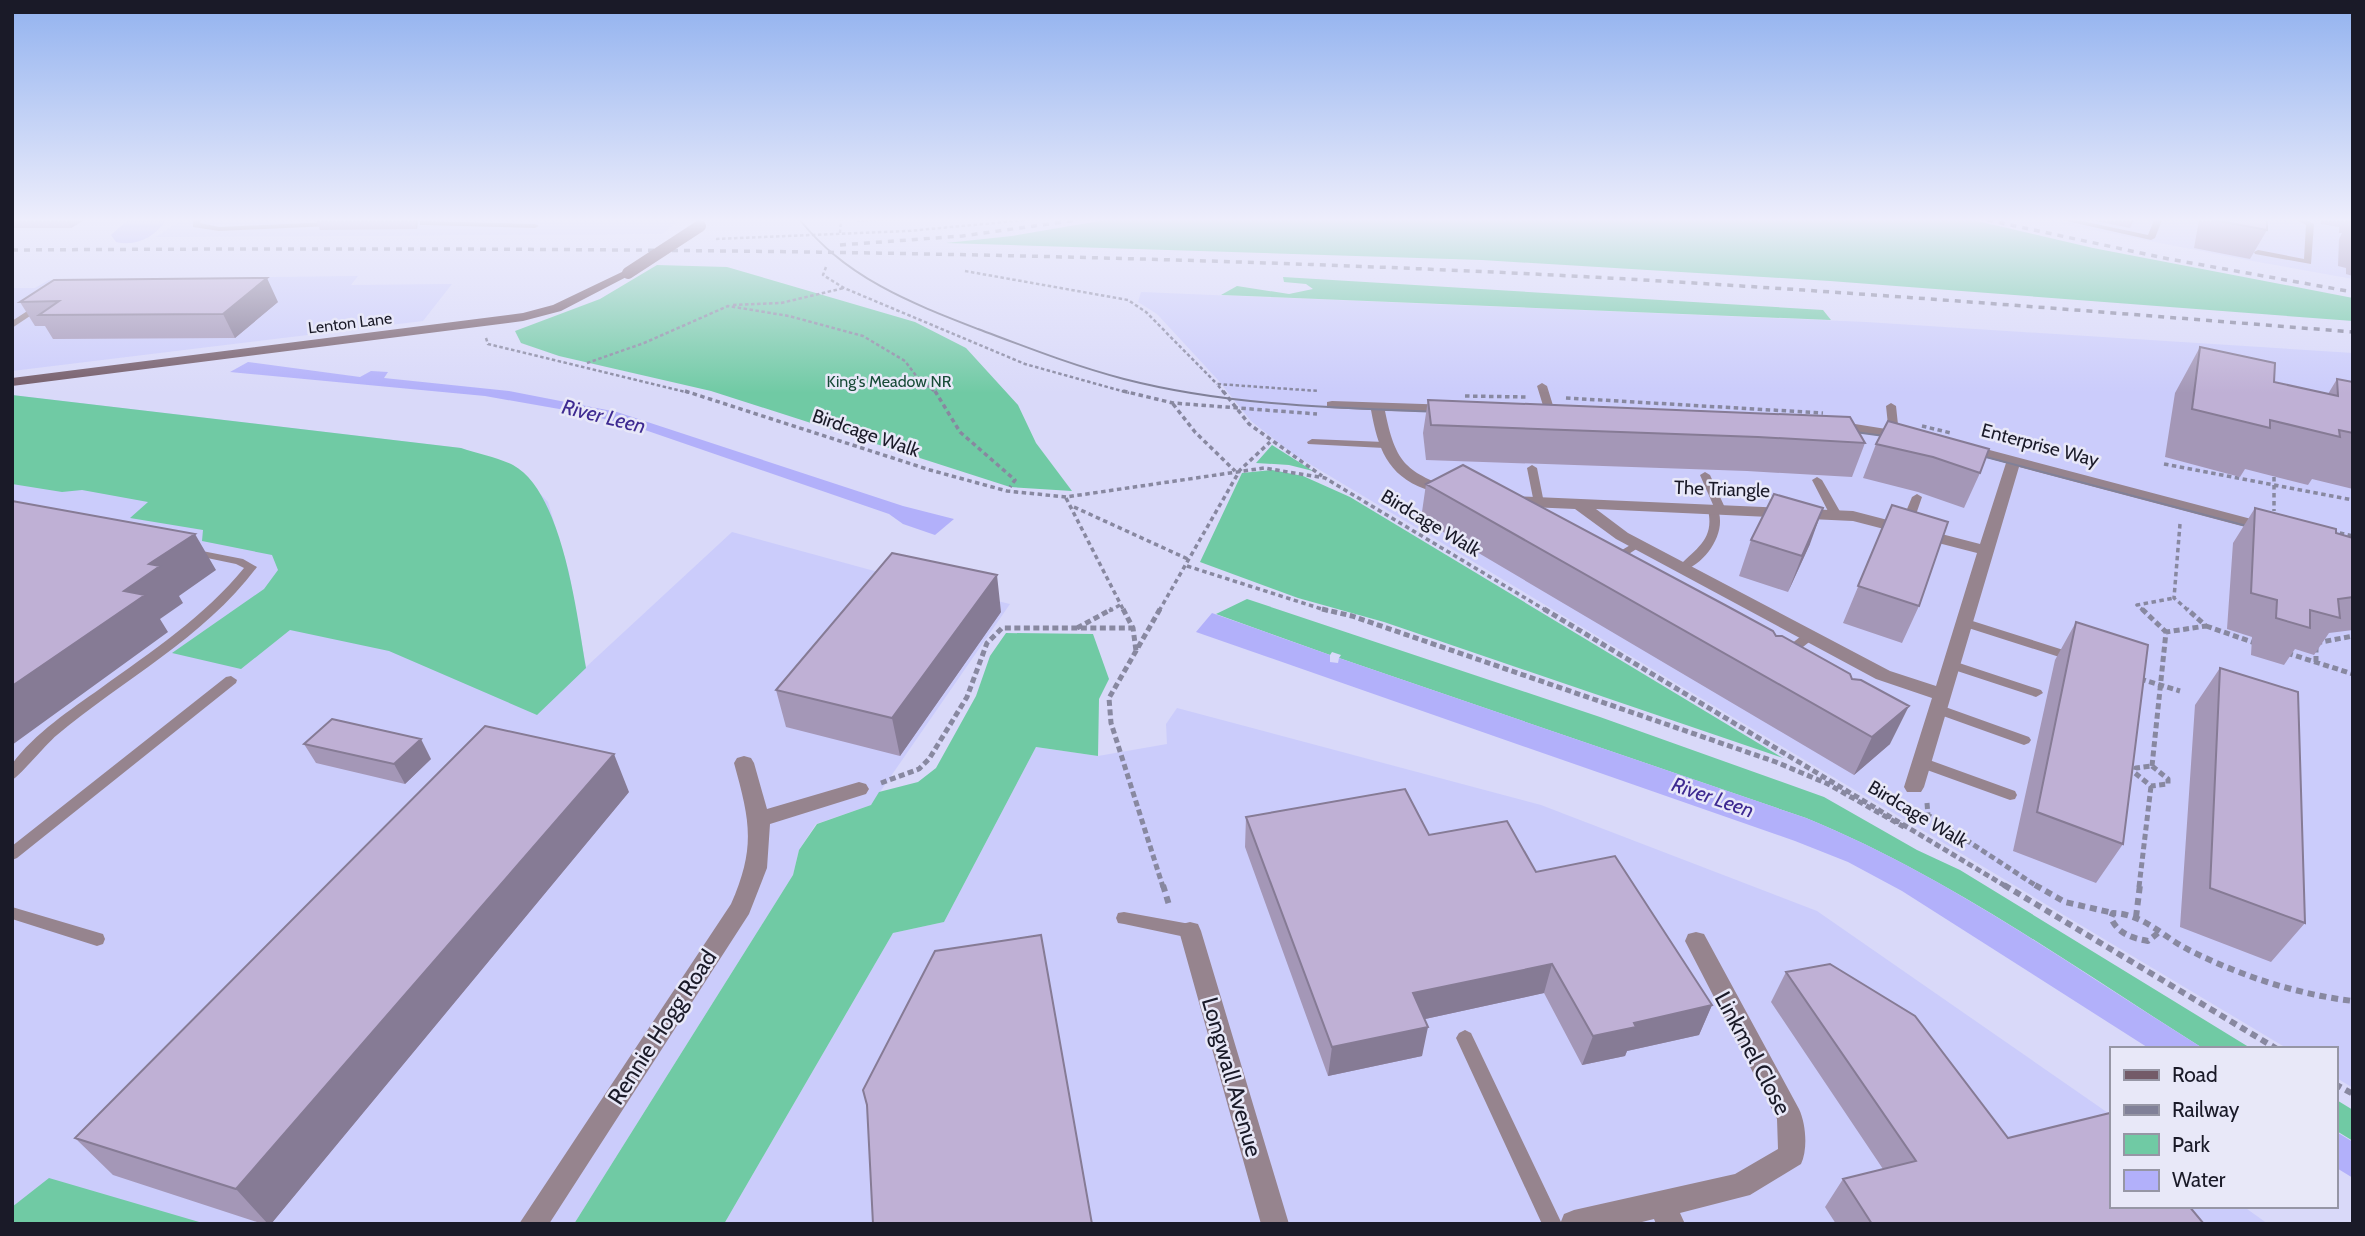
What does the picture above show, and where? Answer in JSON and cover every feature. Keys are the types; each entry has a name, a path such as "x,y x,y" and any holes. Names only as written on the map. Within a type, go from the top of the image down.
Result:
{"street":[{"name":"Lenton Lane","path":"12,382 481,325 556,309 619,278"},
{"path":"1327,410 1459,402"},
{"path":"1377,406 1389,458 1403,472 1429,486 1469,496"},
{"path":"1828,419 1919,439"},
{"name":"Enterprise Way","path":"1949,438 2014,460 2285,533"},
{"path":"1914,787 1938,701 2014,460"},
{"name":"The Triangle","path":"1497,500 1516,501 1540,510 1580,505 1862,517 1984,551"},
{"path":"1580,505 1690,576 1809,636 1878,680 1938,701"},
{"name":"Rennie Hogg Road","path":"533,1224 741,908 758,870 760,819 744,763"},
{"path":"760,819 859,789"},
{"name":"Longwall Avenue","path":"1190,930 1275,1224"},
{"name":"Linkmel Close","path":"1574,1224 1667,1215 1740,1186 1792,1155 1790,1118 1696,942"}],"lane":[{"path":"12,325 47,303"},
{"path":"1542,386 1549,408"},
{"path":"1891,410 1894,435"},
{"path":"1312,442 1384,445"},
{"path":"1532,468 1540,510"},
{"path":"1690,576 1715,532 1717,519 1717,510 1705,475"},
{"path":"1817,480 1836,515"},
{"path":"1905,527 1917,498"},
{"path":"1596,571 1637,544"},
{"path":"12,775 27,752 182,635 251,567 239,561 178,549"},
{"path":"1963,622 2089,663"},
{"path":"1778,660 1809,636"},
{"path":"1950,664 2036,693"},
{"path":"12,854 231,680"},
{"path":"1938,701 2024,740"},
{"path":"1921,762 2010,795"},
{"path":"12,913 97,939"},
{"path":"1124,918 1190,930"},
{"path":"1465,1038 1552,1224"}],"path":[{"path":"827,278 844,288 1026,364 1173,403 1237,409 1327,410"},
{"path":"993,278 1128,300 1146,312 1270,442 1325,478"},
{"path":"587,363 645,343 728,306 753,302 781,303 844,288"},
{"path":"728,306 789,316 799,321 863,336 887,348 935,391 960,432 1015,480 1009,489 1003,484"},
{"name":"Birdcage Walk","path":"481,325 488,344 684,391 930,470 1009,489 1066,497 1238,471 1288,470 1325,478 1921,833 2274,1047"},
{"path":"1217,384 1322,391"},
{"path":"1459,402 1828,419"},
{"path":"1173,403 1195,432 1238,471"},
{"path":"1891,410 1949,438"},
{"path":"1190,930 1170,911 1111,723 1109,698 1191,560 1238,471 1270,442"},
{"path":"2164,464 2353,500"},
{"path":"2261,512 2274,515 2274,477"},
{"path":"1066,497 1074,507 1133,628 1136,652"},
{"path":"1074,507 1191,560"},
{"path":"2174,598 2180,517"},
{"path":"2180,527 2193,530"},
{"path":"2323,528 2353,536"},
{"path":"1187,566 1352,616 1776,762 1828,784 1869,810 1921,833"},
{"path":"2174,598 2206,626 2267,647"},
{"path":"2166,632 2137,606 2174,598"},
{"path":"1077,628 1122,604"},
{"path":"2166,632 2206,626"},
{"path":"859,789 902,778 919,769 929,758 967,697 987,643 1002,628 1133,628"},
{"path":"2152,766 2166,632"},
{"path":"2316,662 2316,643 2353,636"},
{"path":"2279,651 2353,674"},
{"path":"2139,679 2180,691"},
{"path":"2152,766 2168,779 2168,784 2151,786 2135,773 2136,768 2152,766"},
{"path":"2136,916 2151,786"},
{"path":"1914,787 1929,795 1926,808 1928,815 2011,872 2065,902 2136,916 2158,933 2190,950 2244,972 2314,995 2353,1001"},
{"path":"2113,913 2113,924 2134,939 2148,941 2158,933"},
{"path":"2337,1085 2353,1094"}],"shaded area":[{"path":"357,278 351,285 452,284 423,321 12,371 12,288 35,288 49,280"},
{"path":"1141,292 1866,322 2353,353 2353,1088 2337,1078 2337,1047 2285,1047 1293,454 1251,421 1218,380 1157,314 1138,302"},
{"path":"12,395 461,448 514,466 548,502 569,572 586,667 732,532 889,575 1010,604 871,805 816,824 799,850 793,875 574,1224 12,1224"},
{"path":"1177,708 1541,805 1817,911 2110,1114 2110,1208 2246,1208 2268,1224 724,1224 893,933 944,922 1036,747 1098,756 1167,744 1166,724"}],"green space":[{"name":"King's Meadow NR","path":"636,278 764,278 915,322 966,348 1018,405 1036,443 1072,491 1010,487 711,391 559,356 521,343 515,331 600,299"},
{"path":"1283,278 1294,278 1823,310 1831,320 1221,295 1237,286 1289,294 1313,289 1306,284 1284,282"},
{"path":"1775,278 2247,278 2353,298 2353,321"},
{"path":"12,395 461,448 513,465 530,479 556,527 572,588 586,668 537,715 389,651 290,630 241,669 172,653 264,589 278,570 272,555 202,541 203,530 130,518 148,502 82,490 62,492 12,484"},
{"path":"1272,445 1313,471 1289,465 1256,463"},
{"path":"1272,470 1303,476 1350,497 1783,758 1384,622 1298,598 1200,562 1242,473"},
{"path":"1247,599 1600,717 1824,797 1917,850 1960,870 2249,1047 2201,1047 1960,895 1859,841 1806,818 1216,614"},
{"path":"1006,633 1093,634 1109,679 1099,699 1098,756 1036,747 944,922 893,933 724,1224 574,1224 793,875 799,850 817,824 871,805 879,792 918,782 936,768 976,696 990,656"},
{"path":"2337,1100 2353,1110 2353,1141 2337,1131"},
{"path":"49,1178 206,1224 12,1224 12,1207"}],"water":[{"name":"River Leen","path":"248,362 360,377 371,371 388,372 384,378 509,391 617,412 903,506 954,519 935,535 903,524 889,514 645,430 582,413 485,396 230,372"},
{"name":"River Leen","path":"1212,613 1330,655 1330,662 1338,663 1339,658 1806,818 1859,841 1960,895 2201,1047 2147,1047 1902,891 1848,862 1795,841 1196,632"},
{"path":"2337,1132 2353,1142 2353,1178 2337,1168"}],"building":[{"path":"267,278 223,314 39,315 59,301 20,302 54,280"},
{"path":"2200,347 2275,363 2274,382 2338,396 2337,379 2353,382 2353,433 2339,430 2340,437 2270,420 2270,428 2192,409"},
{"path":"1428,400 1850,417 1865,443 1431,425"},
{"path":"1888,421 1989,449 1980,473 1933,457 1876,444"},
{"path":"1463,465 1773,631 1776,636 1782,636 1850,674 1852,679 1861,680 1909,706 1872,737 1426,484"},
{"path":"1774,494 1823,508 1802,556 1751,540"},
{"path":"12,501 195,534 149,564 160,566 124,591 145,595 12,686"},
{"path":"1892,505 1948,522 1919,606 1858,586"},
{"path":"2255,508 2336,529 2336,533 2353,538 2353,597 2338,599 2340,618 2310,610 2310,628 2276,618 2277,600 2251,593"},
{"path":"892,553 997,575 892,718 776,690"},
{"path":"2076,622 2148,645 2123,844 2037,812"},
{"path":"2220,668 2298,692 2305,923 2210,888"},
{"path":"332,719 421,739 394,764 304,744"},
{"path":"485,726 614,754 236,1189 75,1138"},
{"path":"1405,789 1429,835 1507,821 1536,872 1615,856 1712,1005 1634,1023 1636,1027 1593,1036 1552,964 1413,993 1428,1027 1332,1047 1246,817"},
{"path":"1041,935 1092,1224 873,1224 867,1105 863,1090 935,951"},
{"path":"1830,964 1915,1016 2008,1138 2110,1113 2110,1208 2191,1208 2204,1224 1872,1224 1843,1179 1916,1161 1786,972"}],"tram line":[{"path":"867,278 904,298 953,319 1068,362 1124,379 1243,400 1324,407 1445,412"},
{"path":"1840,430 1899,438"},
{"path":"1967,452 2262,530"}],"railway":[{"path":"1604,278 2014,305 2353,332"},
{"path":"2273,278 2353,292"}]}
